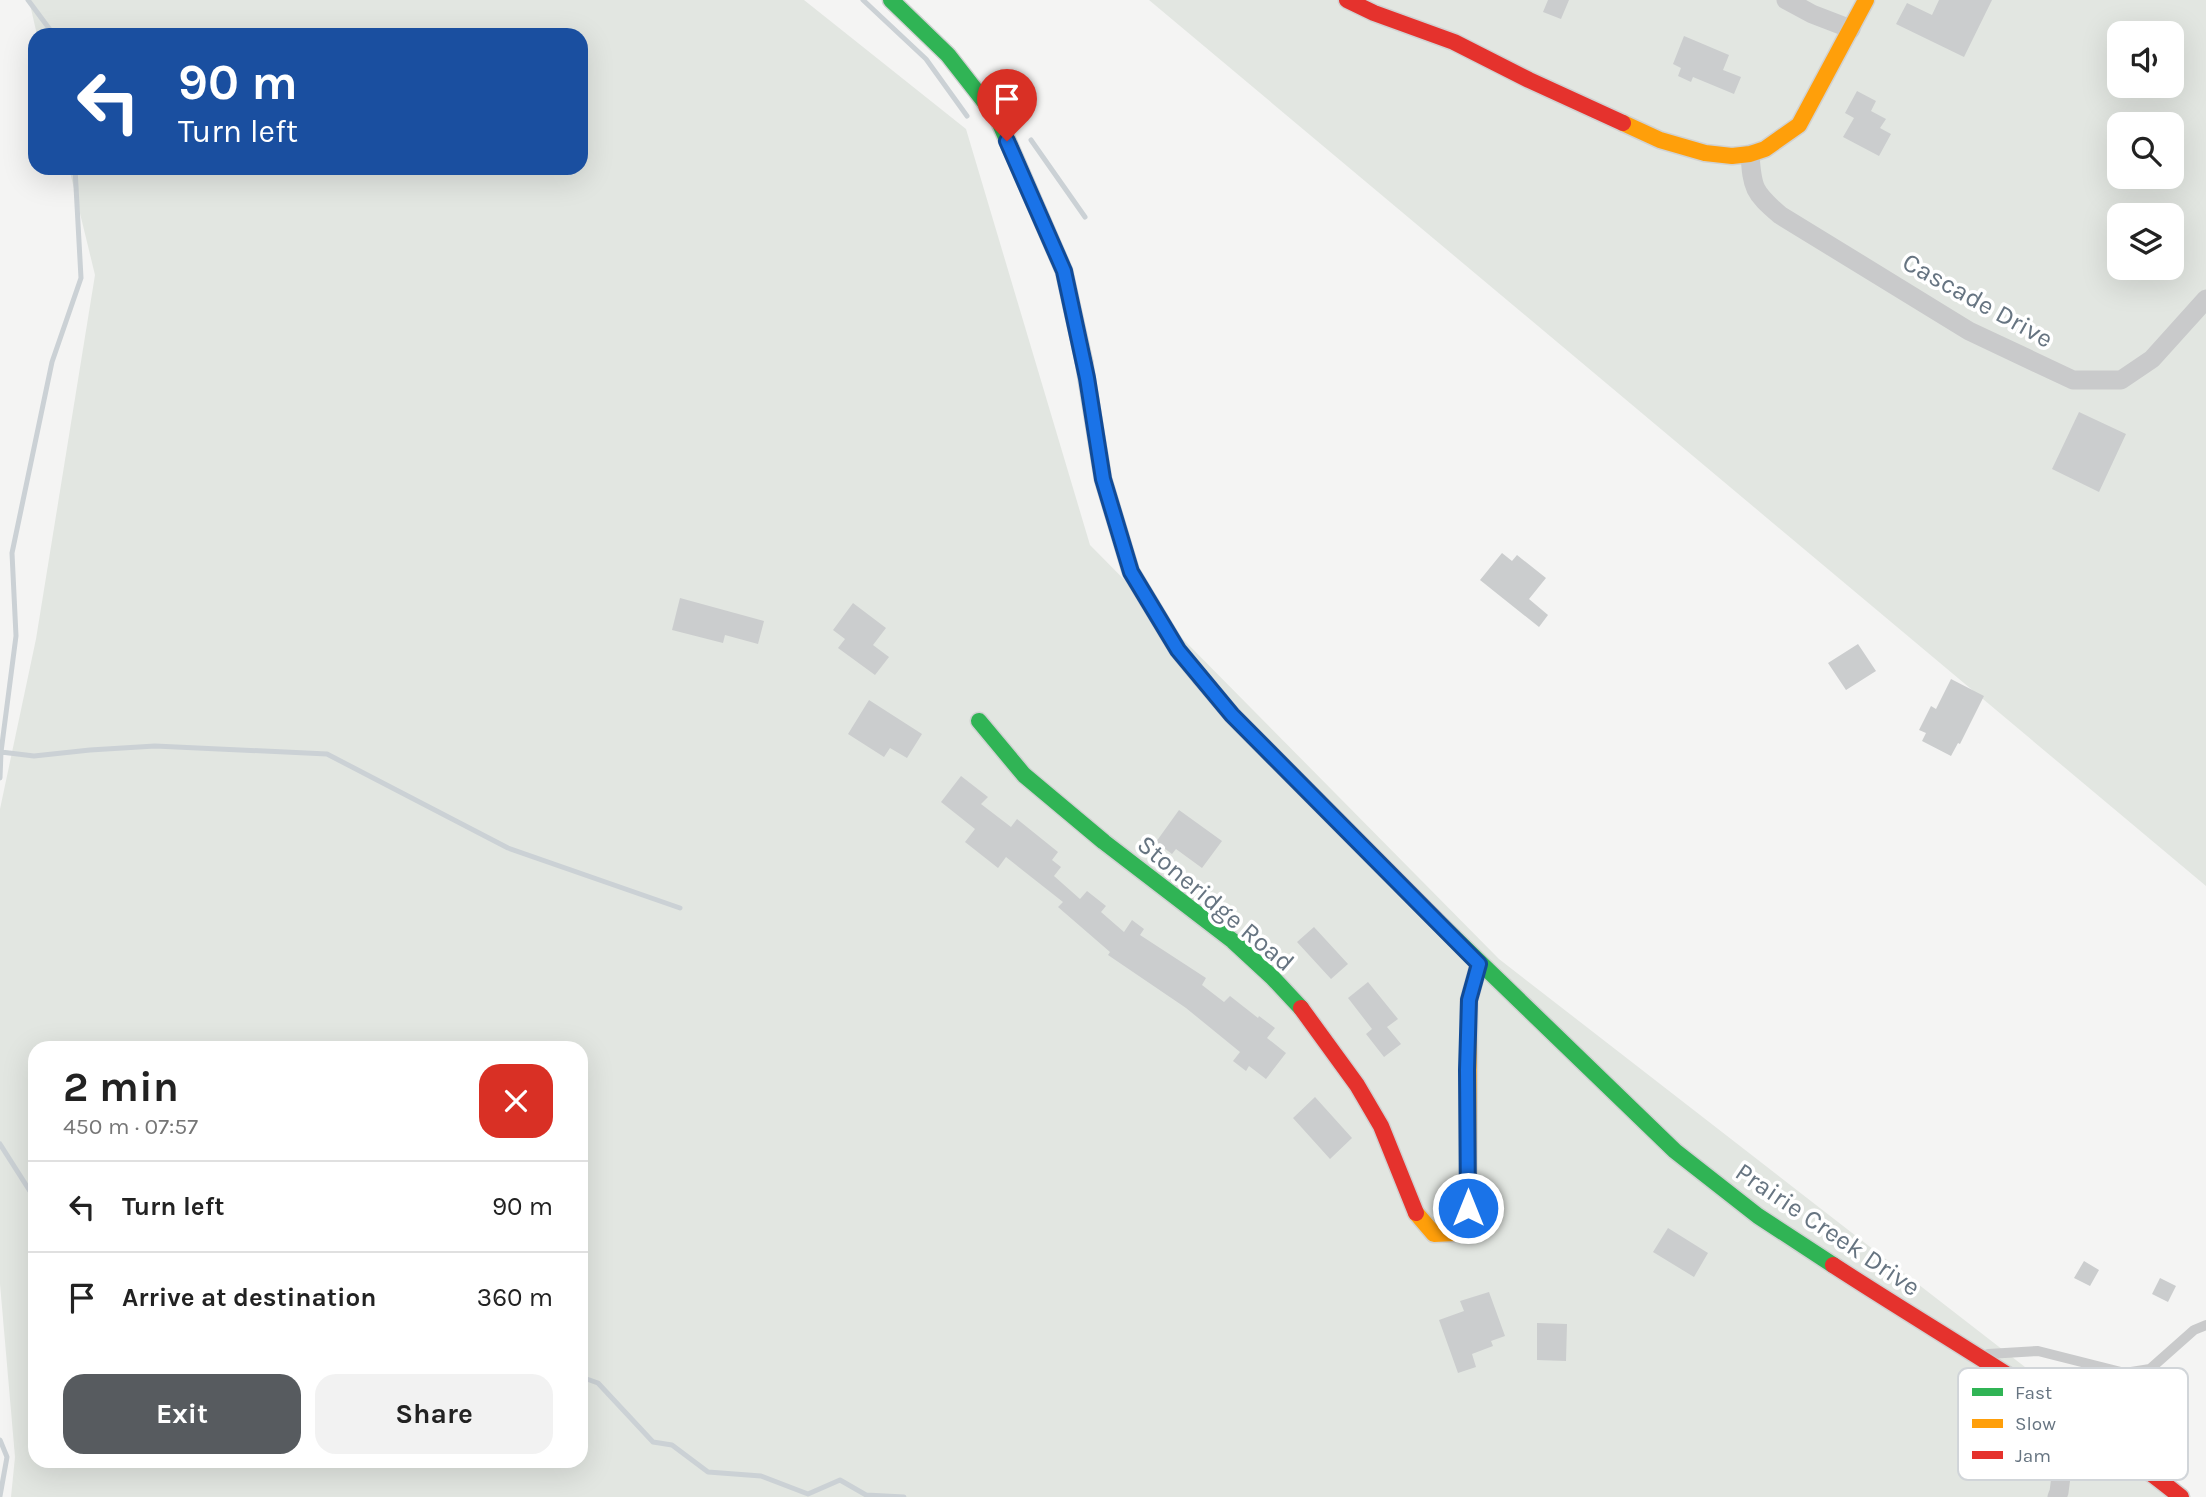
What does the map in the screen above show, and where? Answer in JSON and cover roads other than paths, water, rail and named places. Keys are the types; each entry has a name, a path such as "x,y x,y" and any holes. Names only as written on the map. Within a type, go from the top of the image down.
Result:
{"main road":[{"name":"Prairie Creek Drive","path":"891,0 948,55 998,118 1064,271 1087,378 1103,479 1131,572 1171,639 1232,715 1479,964 1685,1160 1758,1216 1899,1308 1998,1368"},
{"path":"1347,0 1374,13 1454,42 1660,140 1704,153 1732,156 1765,149 1799,125 1866,0"},
{"name":"Stoneridge Road","path":"979,721 1024,775 1104,842 1233,941 1272,977 1306,1014 1357,1086 1381,1126 1416,1213 1434,1234 1456,1233 1468,1208 1469,1000 1479,964"},
{"name":"Prairie Creek Drive","path":"2160,1480 2181,1497"}],"street":[{"path":"1786,0 1812,14 1851,29"},
{"name":"Cascade Drive","path":"1750,154 1751,178 1759,198 1780,215 1969,331 2073,380 2121,380 2152,359 2206,299"}],"lane":[{"path":"2151,1368 2194,1330 2206,1325"},
{"path":"1977,1354 2038,1351 2105,1368"}],"waterway":[{"path":"28,0 49,28"},
{"path":"863,0 926,59 967,116"},
{"path":"1031,140 1085,217"},
{"path":"0,778 16,636 12,553 52,362 81,278 75,175"},
{"path":"1,752 34,756 155,746 327,754 508,848 680,908"},
{"path":"0,1144 28,1188"},
{"path":"588,1379 598,1383 653,1442 672,1445 708,1472 761,1476 808,1494 840,1480 866,1495 904,1497"},
{"path":"0,1440 7,1457 0,1496"}]}
